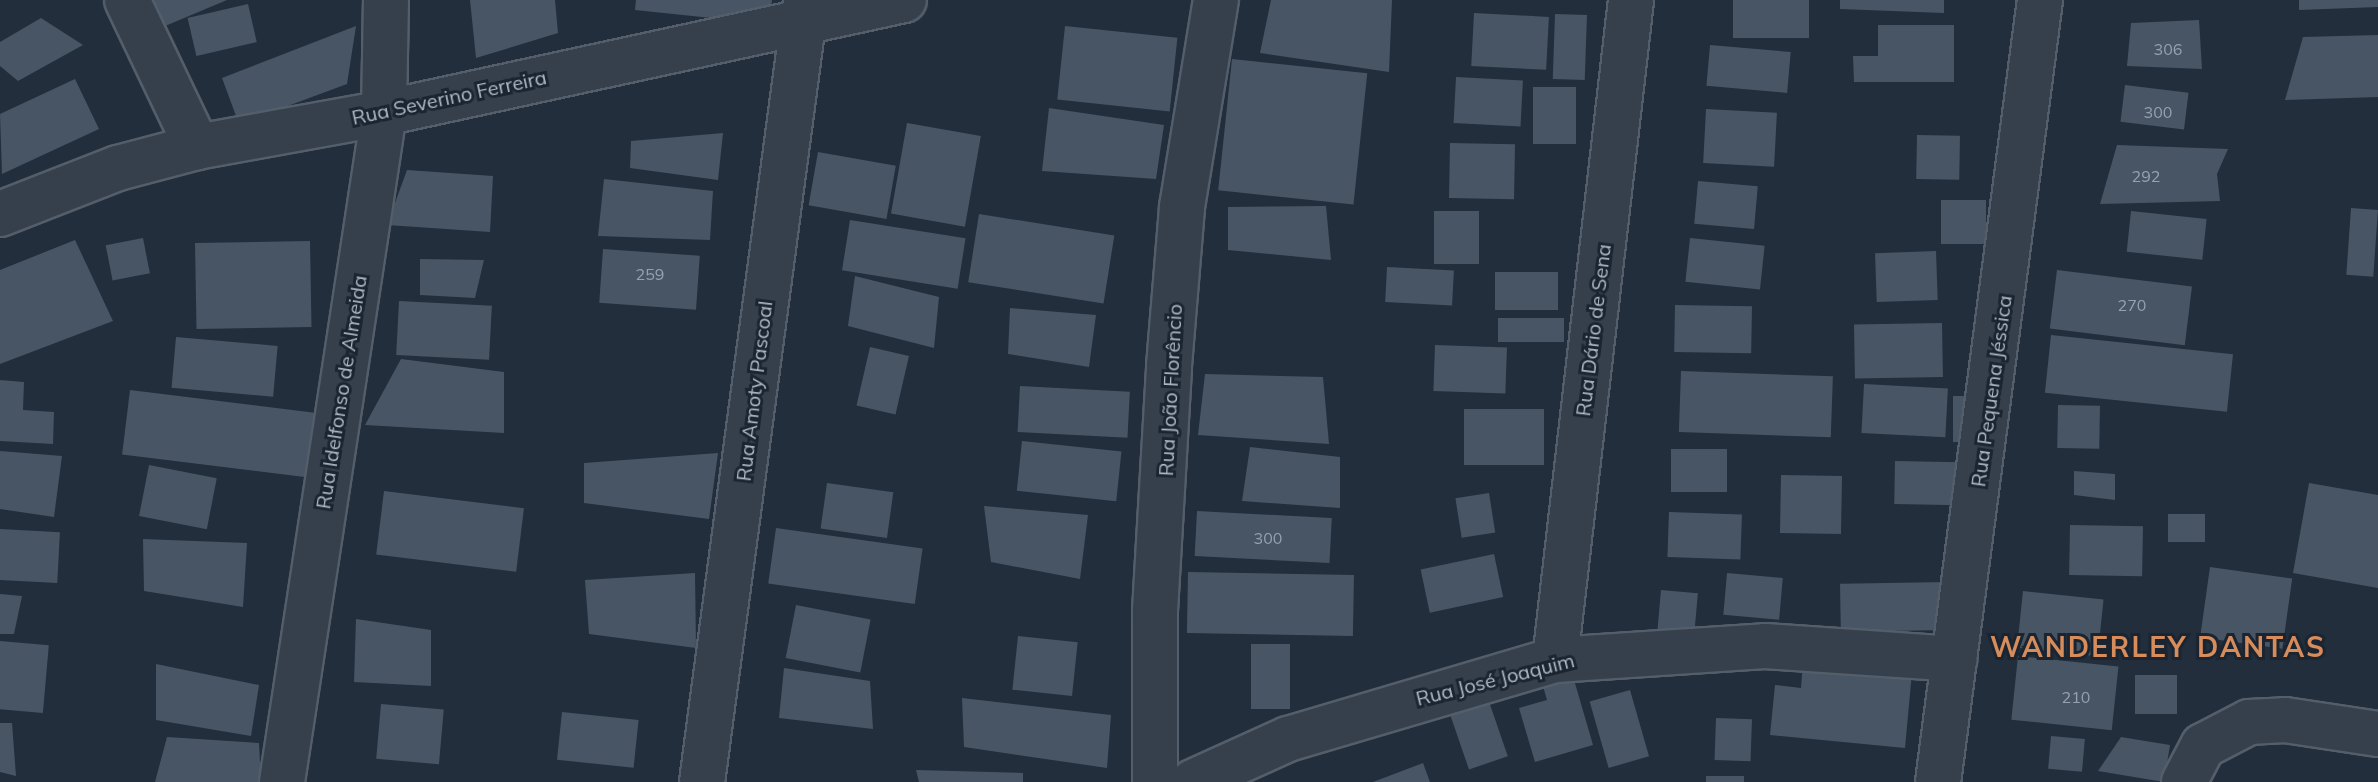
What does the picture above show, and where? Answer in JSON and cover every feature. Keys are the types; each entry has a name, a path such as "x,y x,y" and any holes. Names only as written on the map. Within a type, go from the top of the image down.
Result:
{"street":[{"path":"127,0 163,65 197,147"},
{"name":"Rua Idelfonso de Almeida","path":"282,782 384,113 386,0"},
{"name":"Rua Severino Ferreira","path":"0,214 118,168 197,147 384,113 806,12 904,0"},
{"name":"Rua João Florêncio","path":"1155,782 1155,611 1169,366 1182,207 1216,0"},
{"name":"Rua Dário de Sena","path":"1555,660 1631,0"},
{"name":"Rua Pequena Jéssica","path":"1938,782 2040,0"},
{"name":"Rua Amoty Pascoal","path":"702,782 806,12"},
{"name":"Rua José Joaquim","path":"1193,782 1288,739 1555,660 1765,646 1955,659"},
{"path":"2184,782 2203,746 2249,722 2285,720 2376,728"}],"building":[{"path":"148,0 227,0 158,29"},
{"path":"470,0 555,0 558,33 476,58"},
{"path":"636,0 772,0 769,24 635,10"},
{"path":"1271,0 1392,0 1389,72 1260,53"},
{"path":"1733,0 1809,0 1809,38 1733,38"},
{"path":"1840,0 1944,0 1944,13 1840,9"},
{"path":"2299,0 2378,0 2378,7 2299,10"},
{"path":"248,4 257,42 196,56 188,18"},
{"path":"1474,13 1549,17 1546,70 1471,66"},
{"path":"1555,14 1587,15 1585,80 1553,79"},
{"path":"41,18 83,45 18,81 0,66 0,42"},
{"path":"2199,20 2202,69 2127,66 2131,23"},
{"path":"1878,25 1954,25 1954,82 1854,82 1853,56 1878,56"},
{"path":"356,26 347,84 239,124 222,78"},
{"path":"1065,26 1177,38 1170,111 1057,100"},
{"path":"2378,35 2378,97 2285,100 2303,37"},
{"path":"1710,45 1791,52 1787,93 1706,86"},
{"path":"1232,59 1367,73 1353,204 1218,190"},
{"path":"1456,77 1523,81 1521,126 1454,123"},
{"path":"75,79 99,129 2,174 0,114"},
{"path":"2125,85 2189,93 2184,130 2120,122"},
{"path":"1533,87 1576,87 1576,144 1533,144"},
{"path":"1049,108 1164,125 1156,179 1042,171"},
{"path":"1706,109 1777,113 1774,167 1703,163"},
{"path":"907,123 981,136 965,227 891,214"},
{"path":"723,133 718,180 630,168 631,141"},
{"path":"1917,135 1960,136 1959,180 1916,179"},
{"path":"1450,143 1515,144 1514,199 1449,198"},
{"path":"2117,145 2228,149 2217,174 2220,201 2100,204"},
{"path":"818,152 896,166 886,219 809,205"},
{"path":"407,170 493,176 490,232 387,225"},
{"path":"604,179 713,191 710,240 598,236"},
{"path":"1698,181 1758,186 1754,229 1694,224"},
{"path":"1941,200 1986,200 1986,244 1941,244"},
{"path":"1326,206 1331,260 1228,250 1228,207"},
{"path":"2351,208 2378,210 2373,277 2346,275"},
{"path":"1434,211 1479,211 1479,264 1434,264"},
{"path":"2131,211 2207,219 2202,260 2127,252"},
{"path":"979,214 1114,235 1104,304 968,282"},
{"path":"850,220 966,238 958,289 842,270"},
{"path":"143,238 150,273 113,281 106,245"},
{"path":"1690,238 1765,246 1760,290 1685,282"},
{"path":"75,240 113,321 0,364 0,270"},
{"path":"310,241 312,327 197,329 195,243"},
{"path":"603,249 700,256 696,310 599,303"},
{"path":"1936,251 1938,300 1877,302 1875,253"},
{"path":"420,259 484,260 475,298 420,295"},
{"path":"1387,267 1454,271 1452,305 1385,302"},
{"path":"2057,270 2192,287 2185,345 2050,329"},
{"path":"1495,272 1558,272 1558,310 1495,310"},
{"path":"855,276 939,297 934,348 848,326"},
{"path":"399,301 492,306 489,360 396,355"},
{"path":"1675,305 1752,306 1751,353 1674,352"},
{"path":"1010,308 1096,315 1089,367 1008,354"},
{"path":"1498,318 1564,318 1564,342 1498,342"},
{"path":"1942,323 1943,377 1855,379 1854,325"},
{"path":"2051,335 2233,354 2227,412 2045,393"},
{"path":"176,337 278,346 273,397 172,388"},
{"path":"1435,345 1507,348 1505,393 1433,391"},
{"path":"870,347 909,356 895,414 857,405"},
{"path":"401,359 504,372 504,433 365,425"},
{"path":"1681,371 1833,376 1831,437 1679,432"},
{"path":"1205,374 1323,377 1329,444 1198,435"},
{"path":"0,380 24,382 23,410 54,412 53,444 0,441"},
{"path":"1864,384 1948,388 1945,437 1861,433"},
{"path":"1020,386 1130,392 1127,438 1018,432"},
{"path":"130,390 319,413 311,478 122,455"},
{"path":"1953,396 1979,396 1979,442 1953,442"},
{"path":"2058,405 2100,406 2099,449 2057,448"},
{"path":"1464,409 1544,409 1544,465 1464,465"},
{"path":"1022,441 1121,451 1116,501 1017,491"},
{"path":"1250,447 1340,457 1340,508 1242,501"},
{"path":"1671,449 1727,449 1727,492 1671,492"},
{"path":"0,451 62,456 54,517 0,509"},
{"path":"718,453 709,519 584,503 584,463"},
{"path":"1895,461 1961,462 1960,505 1894,504"},
{"path":"149,465 217,478 207,529 139,516"},
{"path":"2074,471 2115,474 2115,500 2074,495"},
{"path":"1781,475 1842,476 1841,534 1780,533"},
{"path":"827,483 893,492 887,538 821,529"},
{"path":"2309,483 2378,495 2378,588 2293,573"},
{"path":"384,491 524,508 516,572 376,555"},
{"path":"1489,493 1495,533 1462,538 1455,498"},
{"path":"984,506 1088,515 1080,579 991,562"},
{"path":"1197,511 1332,518 1329,563 1195,556"},
{"path":"1669,512 1742,515 1740,560 1667,557"},
{"path":"2168,514 2205,514 2205,542 2168,542"},
{"path":"2070,525 2143,526 2142,576 2069,575"},
{"path":"776,528 923,549 915,604 768,583"},
{"path":"0,529 60,532 57,583 0,580"},
{"path":"143,539 247,543 243,607 144,591"},
{"path":"1494,554 1503,597 1430,613 1421,570"},
{"path":"2210,567 2292,579 2282,649 2200,637"},
{"path":"1188,572 1354,575 1353,636 1187,633"},
{"path":"695,573 696,648 589,634 585,580"},
{"path":"1727,573 1783,578 1779,620 1723,615"},
{"path":"1947,582 1948,630 1841,632 1840,584"},
{"path":"1661,590 1698,593 1693,644 1657,641"},
{"path":"2023,591 2104,599 2098,656 2017,648"},
{"path":"0,594 22,596 14,634 0,634"},
{"path":"796,605 871,620 860,673 786,658"},
{"path":"356,619 431,630 431,686 354,682"},
{"path":"1018,636 1078,642 1072,696 1012,690"},
{"path":"0,641 49,645 43,713 0,709"},
{"path":"1251,644 1290,644 1290,709 1251,709"},
{"path":"2018,656 2118,667 2112,730 2011,720"},
{"path":"1803,662 1912,672 1905,748 1770,735 1775,685 1801,688"},
{"path":"156,664 259,685 251,736 156,720"},
{"path":"1570,666 1593,745 1535,762 1519,708 1547,700 1540,676"},
{"path":"784,668 870,681 873,729 779,718"},
{"path":"2135,675 2177,675 2177,714 2135,714"},
{"path":"1485,690 1508,756 1469,770 1446,703"},
{"path":"1630,690 1649,756 1609,768 1590,702"},
{"path":"962,698 1111,715 1107,768 964,747"},
{"path":"381,704 444,709 439,764 376,759"},
{"path":"562,712 639,720 634,768 557,760"},
{"path":"1716,718 1752,719 1751,761 1715,760"},
{"path":"0,723 12,723 16,776 0,772"},
{"path":"2051,736 2085,739 2082,772 2048,769"},
{"path":"167,737 259,743 261,782 155,782"},
{"path":"2121,737 2170,745 2164,782 2098,771"},
{"path":"1423,763 1430,782 1373,782"},
{"path":"916,770 1023,773 1023,782 919,782"},
{"path":"1706,776 1744,776 1744,782 1706,782"}],"district":[{"name":"WANDERLEY DANTAS","path":"2158,647"}]}
